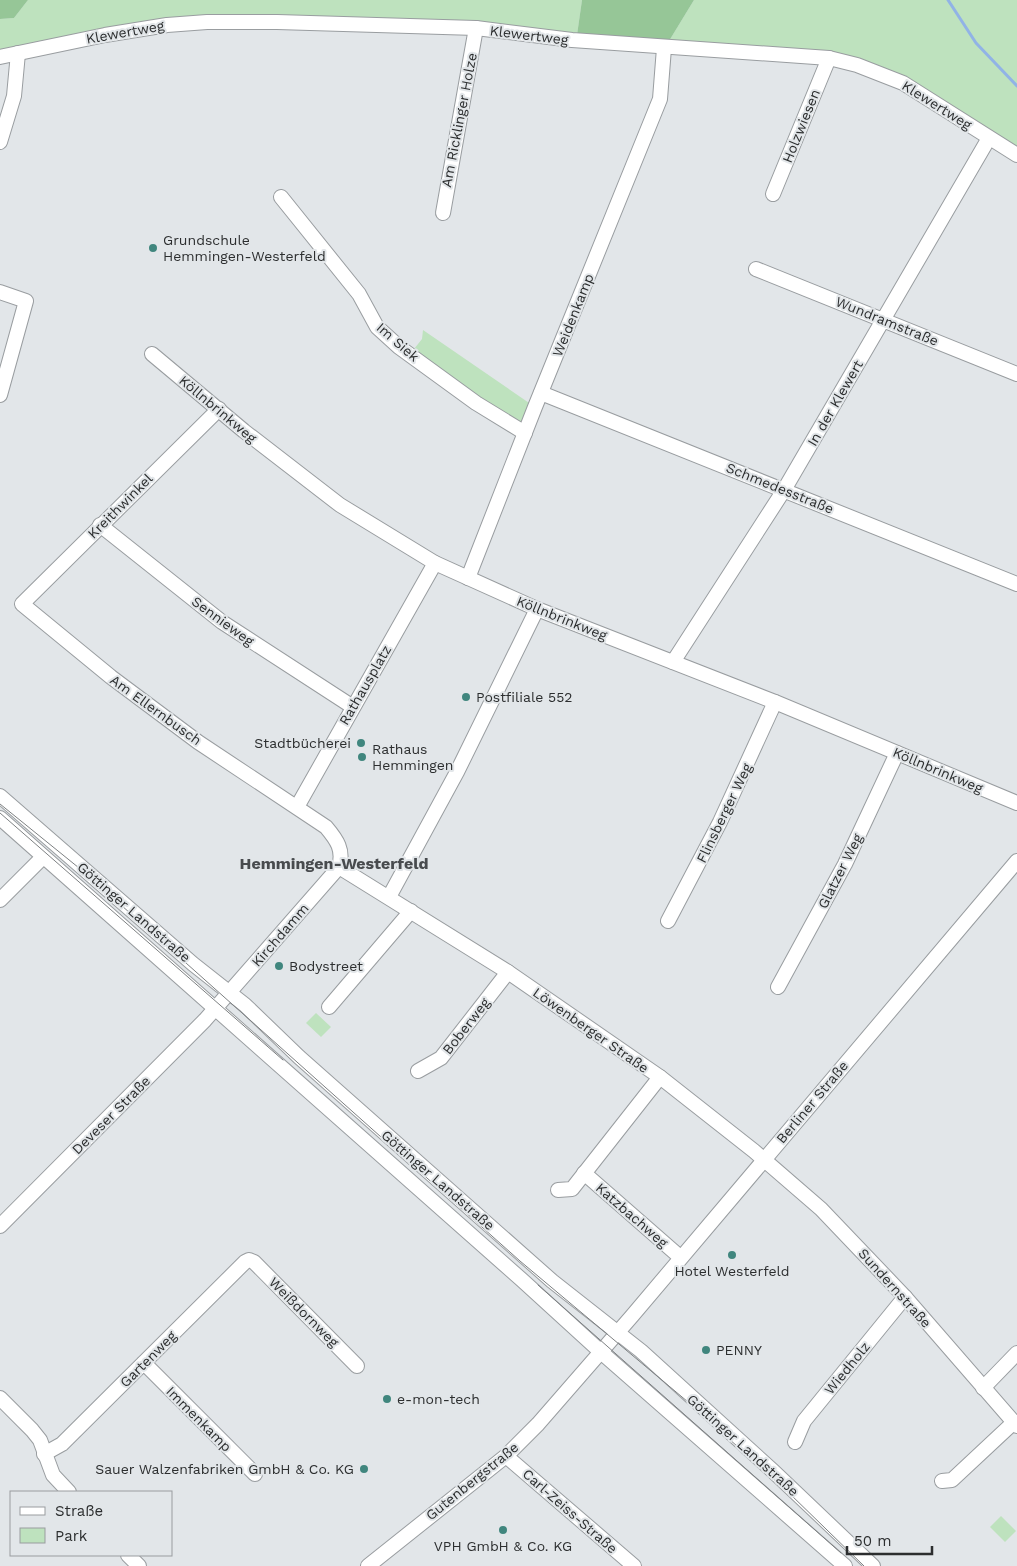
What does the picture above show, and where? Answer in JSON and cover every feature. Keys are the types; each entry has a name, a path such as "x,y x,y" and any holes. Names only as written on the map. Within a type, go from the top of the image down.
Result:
{"street":[{"name":"Klewertweg","path":"0,56 113,33 167,25 207,22 476,28 572,40 664,48 829,58 903,83 1017,155"},
{"name":"Am Ricklinger Holze","path":"443,213 476,28"},
{"name":"Weidenkamp","path":"468,578 660,99 664,48"},
{"path":"0,142 14,96 18,53"},
{"name":"Holzwiesen","path":"773,194 829,58"},
{"name":"In der Klewert","path":"673,662 784,490 989,138"},
{"name":"Im Siek","path":"281,197 359,294 377,326 400,347 476,403 525,433"},
{"name":"Wundramstraße","path":"756,269 1017,374"},
{"path":"0,292 26,301 0,395"},
{"name":"Köllnbrinkweg","path":"152,354 244,431 340,504 435,563 537,609 775,702 1017,803"},
{"name":"Schmedesstraße","path":"541,393 1017,584"},
{"name":"Kreithwinkel","path":"22,604 100,525 219,410"},
{"name":"Sennieweg","path":"100,525 222,622 353,707"},
{"name":"Rathausplatz","path":"296,807 435,563"},
{"name":"Am Ellernbusch","path":"22,604 111,678 184,732 296,807"},
{"path":"389,897 457,772 537,609"},
{"name":"Flinsberger Weg","path":"668,921 707,848 775,702"},
{"name":"Glatzer Weg","path":"778,987 845,864 897,753"},
{"name":"Göttinger Landstraße","path":"0,796 221,1002 366,1142 609,1343 773,1471 873,1566"},
{"path":"296,807 326,828 338,842 341,853 339,867 410,911 329,1007"},
{"name":"Göttinger Landstraße","path":"0,818 43,857 221,1002 245,1005 299,1057 552,1281 609,1343 845,1566"},
{"path":"0,900 43,857"},
{"name":"Berliner Straße","path":"609,1343 1017,861"},
{"name":"Kirchdamm","path":"221,1002 339,867"},
{"name":"Löwenberger Straße","path":"410,911 508,972 660,1077 763,1160"},
{"name":"Boberweg","path":"418,1071 441,1058 508,972"},
{"name":"Deveser Straße","path":"0,1226 221,1002"},
{"name":"Katzbachweg","path":"558,1190 572,1188 660,1077"},
{"name":"Sundernstraße","path":"763,1160 821,1209 905,1297 1015,1425"},
{"name":"Katzbachweg","path":"584,1173 680,1257"},
{"name":"Gartenweg","path":"44,1454 62,1444 249,1260"},
{"name":"Weißdornweg","path":"249,1260 254,1262 357,1366"},
{"name":"Wiedholz","path":"795,1442 804,1420 905,1297"},
{"name":"Gutenbergstraße","path":"368,1566 506,1456 538,1424 609,1343"},
{"path":"983,1388 1017,1353"},
{"name":"Immenkamp","path":"144,1363 255,1474"},
{"path":"0,1398 40,1440 53,1475 68,1491"},
{"path":"942,1481 952,1480 1015,1425"},
{"name":"Carl-Zeiss-Straße","path":"506,1456 634,1566"},
{"path":"129,1556 139,1566"}],"green space":[{"path":"0,0 28,0 14,18 0,19"},
{"path":"28,0 582,0 577,35 274,17 0,54 0,19 14,18"},
{"path":"582,0 694,0 669,41 577,35"},
{"path":"694,0 1017,0 1017,147 895,72 858,58 828,51 669,41"},
{"path":"423,330 535,407 525,433 410,354 422,339"},
{"path":"316,1013 331,1027 321,1037 306,1023"},
{"path":"1001,1516 1016,1531 1005,1542 990,1527"}],"waterway":[{"path":"948,0 976,43 1017,86"}],"tram line":[{"path":"0,804 84,872 520,1261 688,1402 788,1492 864,1566"},
{"path":"0,813 283,1060"},
{"path":"538,1285 841,1553"}],"place":[{"name":"Grundschule Hemmingen-Westerfeld","path":"153,248"},
{"name":"Postfiliale 552","path":"466,697"},
{"name":"Stadtbücherei","path":"361,743"},
{"name":"Rathaus Hemmingen","path":"362,757"},
{"name":"Bodystreet","path":"279,966"},
{"name":"Hotel Westerfeld","path":"732,1255"},
{"name":"PENNY","path":"706,1350"},
{"name":"e-mon-tech","path":"387,1399"},
{"name":"Sauer Walzenfabriken GmbH & Co. KG","path":"364,1469"},
{"name":"VPH GmbH & Co. KG","path":"503,1530"}],"district":[{"name":"Hemmingen-Westerfeld","path":"334,863"}]}
